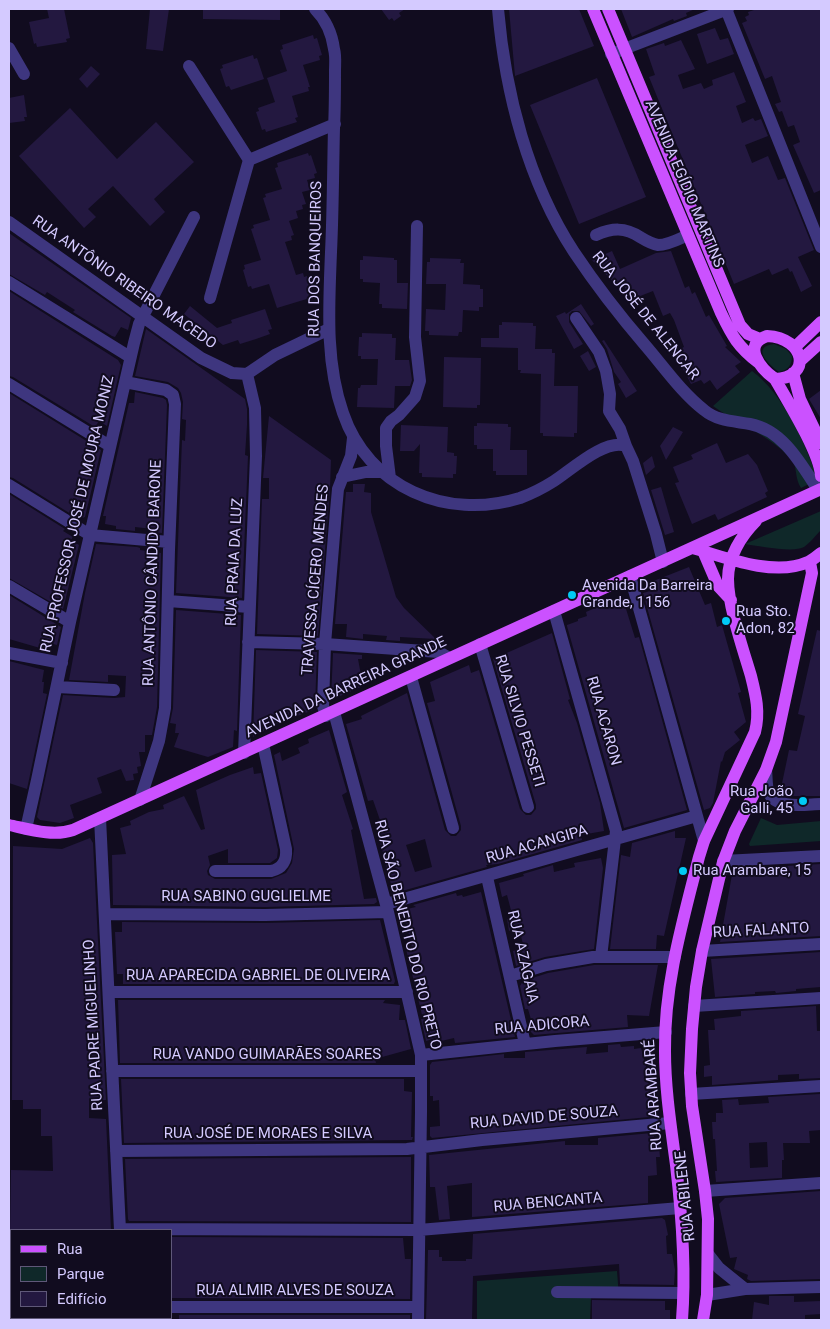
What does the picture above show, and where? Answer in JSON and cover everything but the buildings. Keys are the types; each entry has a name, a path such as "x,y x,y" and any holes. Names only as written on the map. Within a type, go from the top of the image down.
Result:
{"main road":[{"name":"AVENIDA EGÍDIO MARTINS","path":"593,9 729,331 741,349 759,363"},
{"name":"AVENIDA EGÍDIO MARTINS","path":"608,9 740,325 748,334 760,339"},
{"path":"795,347 821,322"},
{"path":"800,361 795,347 781,338 767,336 760,339 754,349 759,363 774,378 804,431 819,466 821,476"},
{"path":"774,378 788,376 793,373 800,361 821,342"},
{"path":"793,373 800,399 821,443"},
{"name":"AVENIDA DA BARREIRA GRANDE","path":"9,825 26,829 67,832 630,576 698,550 760,516 820,487"},
{"path":"731,560 746,532 760,516"},
{"path":"698,550 731,560 774,567 787,567 810,562 821,553"},
{"path":"698,550 718,586 731,600"},
{"name":"RUA ARAMBARÉ","path":"682,1320 684,1264 665,1051 667,1012 675,956 704,841 755,732 758,719 758,708 731,600 728,578 731,560"},
{"path":"691,1094 690,1073 694,1006 702,951 723,861 735,831 766,770 776,742 812,573 810,562"},
{"name":"RUA ABILENE","path":"691,1094 708,1219 707,1295"},
{"path":"703,1320 707,1295"}],"street":[{"name":"RUA DOS BANQUEIROS","path":"315,9 321,15 328,28 335,50 329,329 337,395 353,438 385,475 399,485 422,496 464,506 499,503 520,498 553,482 583,460 601,450 617,444 626,446"},
{"name":"RUA JOSÉ DE ALENCAR","path":"498,9 511,102 538,182 574,252 626,323 702,409 719,419 751,424 773,432 792,451 820,487"},
{"path":"611,54 727,9 821,247"},
{"path":"9,48 24,74"},
{"path":"189,66 249,160 210,298"},
{"path":"249,160 334,124"},
{"name":"RUA PROFESSOR JOSÉ DE MOURA MONIZ","path":"26,829 70,622 139,324 194,217"},
{"name":"RUA ANTÔNIO RIBEIRO MACEDO","path":"9,222 208,362 232,373 247,374"},
{"path":"385,475 386,428 390,421 399,415 415,398 420,381 415,337 417,226"},
{"path":"596,235 621,229 631,231 647,242 657,245 688,236"},
{"path":"9,282 130,357"},
{"path":"576,318 599,352 606,371 610,394 609,411 620,429 634,461 663,562"},
{"path":"247,374 275,356 329,329"},
{"name":"RUA PRAIA DA LUZ","path":"244,753 256,456 255,408 247,374"},
{"name":"RUA ANTÔNIO CÂNDIDO BARONE","path":"125,382 166,390 173,395 175,404 164,724 140,800"},
{"path":"9,384 110,446"},
{"name":"TRAVESSA CÍCERO MENDES","path":"330,714 323,706 324,644 338,489 351,456 353,438"},
{"name":"TRAVESSA CÍCERO MENDES","path":"342,478 366,472 385,475"},
{"path":"9,485 90,535 169,542"},
{"path":"630,576 704,841"},
{"path":"9,586 70,622"},
{"path":"168,601 249,607"},
{"name":"RUA ACARON","path":"554,611 615,824 616,839 601,957"},
{"path":"248,642 324,644 439,652 449,658"},
{"name":"RUA SILVIO PESSETI","path":"480,644 528,807"},
{"path":"9,653 62,663"},
{"path":"411,677 453,828"},
{"path":"57,687 114,690"},
{"name":"RUA SÃO BENEDITO DO RIO PRETO","path":"330,714 386,908 420,1054 422,1071 418,1314"},
{"path":"215,871 271,872 277,870 285,861 285,841 263,744"},
{"path":"766,770 768,793 772,798 789,805 821,804"},
{"name":"RUA ACANGIPA","path":"386,908 487,876 697,816"},
{"name":"RUA PADRE MIGUELINHO","path":"100,818 120,1229"},
{"path":"723,861 821,856"},
{"name":"RUA AZAGAIA","path":"487,876 525,1044"},
{"name":"RUA SABINO GUGLIELME","path":"105,914 265,915 386,908"},
{"name":"RUA FALANTO","path":"702,951 821,944"},
{"path":"510,976 555,963 601,957 675,956"},
{"name":"RUA APARECIDA GABRIEL DE OLIVEIRA","path":"109,992 407,992"},
{"path":"694,1006 821,998"},
{"name":"RUA ADICORA","path":"420,1054 666,1032"},
{"name":"RUA VANDO GUIMARÃES SOARES","path":"112,1071 422,1071"},
{"path":"691,1094 821,1086"},
{"name":"RUA DAVID DE SOUZA","path":"420,1148 482,1140 670,1123"},
{"name":"RUA JOSÉ DE MORAES E SILVA","path":"116,1151 420,1148"},
{"path":"705,1191 821,1183"},
{"name":"RUA BENCANTA","path":"172,1230 419,1230 680,1208"},
{"path":"708,1254 719,1268 745,1289"},
{"path":"707,1295 745,1289 821,1287"},
{"path":"557,1292 683,1293"},
{"name":"RUA ALMIR ALVES DE SOUZA","path":"172,1308 418,1314"}],"green space":[{"path":"774,344 786,349 792,356 789,367 779,372 767,361 762,352 767,346"},
{"path":"752,371 774,392 783,405 806,449 817,478 801,488 794,464 786,453 767,438 713,406"},
{"path":"821,511 821,530 804,547 784,549 745,544"},
{"path":"761,818 777,825 821,821 821,841 750,846 749,844"},
{"path":"617,1271 619,1297 591,1297 590,1320 477,1320 477,1281"}],"place":[{"name":"Avenida Da Barreira Grande, 1156","path":"572,595"},
{"name":"Rua Sto. Adon, 82","path":"726,621"},
{"name":"Rua João Galli, 45","path":"803,801"},
{"name":"Rua Arambare, 15","path":"683,871"}]}
